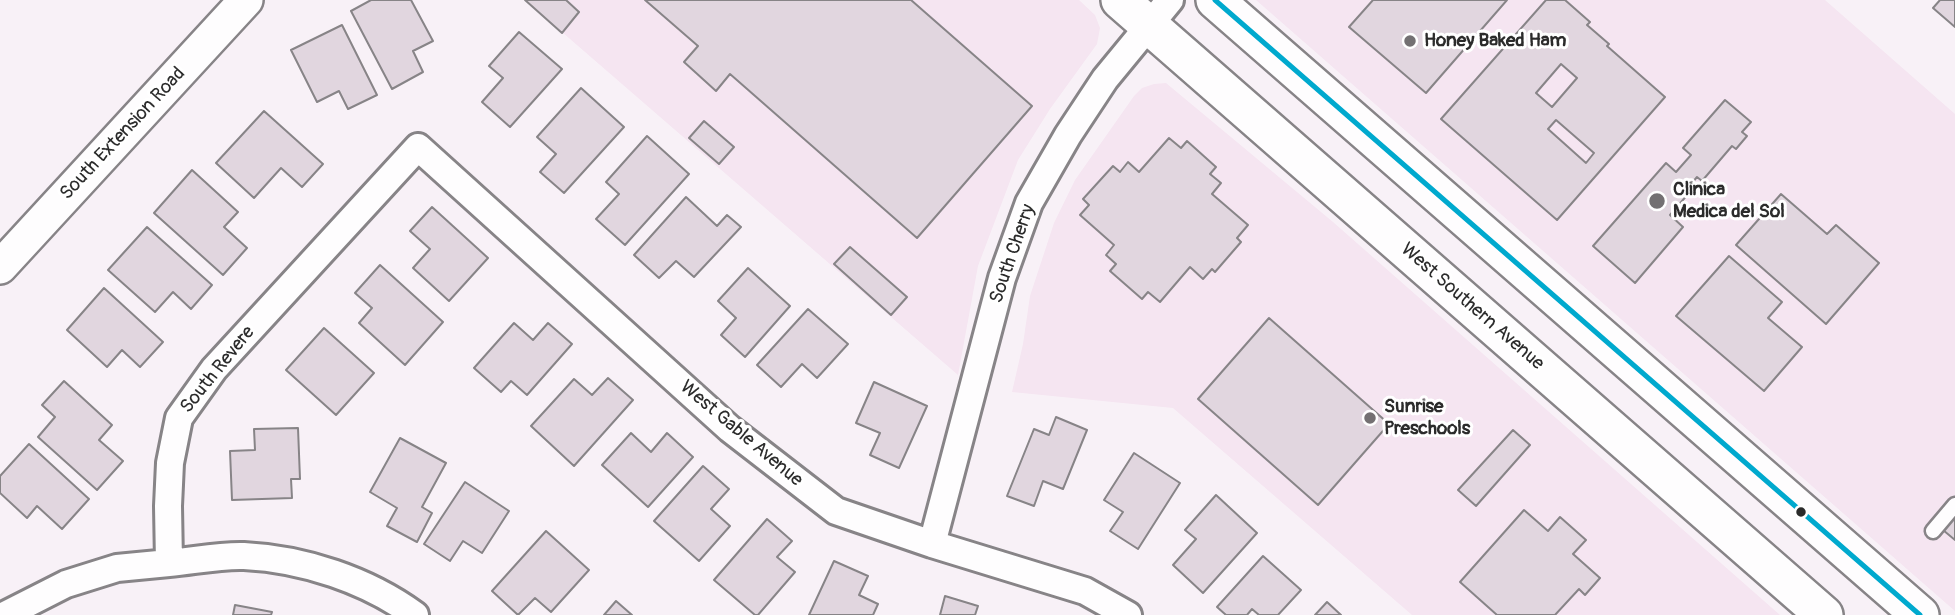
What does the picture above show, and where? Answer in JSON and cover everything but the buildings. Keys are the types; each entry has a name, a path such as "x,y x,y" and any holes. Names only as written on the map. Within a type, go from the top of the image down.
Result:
{"main road":[{"name":"West Southern Avenue","path":"1120,0 1160,12 1824,615"},
{"path":"1215,0 1920,615"}],"street":[{"name":"South Extension Road","path":"0,267 246,0"},
{"name":"South Cherry","path":"932,544 1002,278 1029,203 1097,90 1160,12"},
{"name":"West Gable Avenue","path":"418,147 730,429 836,511 1085,591 1128,615"},
{"name":"South Revere","path":"169,563 167,506 170,463 179,418 214,369 418,147"},
{"path":"5,615 66,584 117,568 244,556 303,565 354,579 415,615"}],"lane":[{"path":"1933,531 1955,505"}],"shaded area":[{"path":"525,0 1079,0 1095,15 1100,28 1097,44 1050,109 1018,160 978,266 958,375"},
{"path":"1256,0 1825,0 1955,114 1955,611"},
{"path":"1166,83 1333,222 1780,615 1412,615 1173,408 1012,392 1030,296 1054,223 1075,180 1134,96 1142,88"}],"transit line":[{"path":"1215,0 1920,615"}],"place":[{"name":"Honey Baked Ham","path":"1410,41"},
{"name":"Clinica Medica del Sol","path":"1657,201"},
{"name":"Sunrise Preschools","path":"1370,418"}]}
